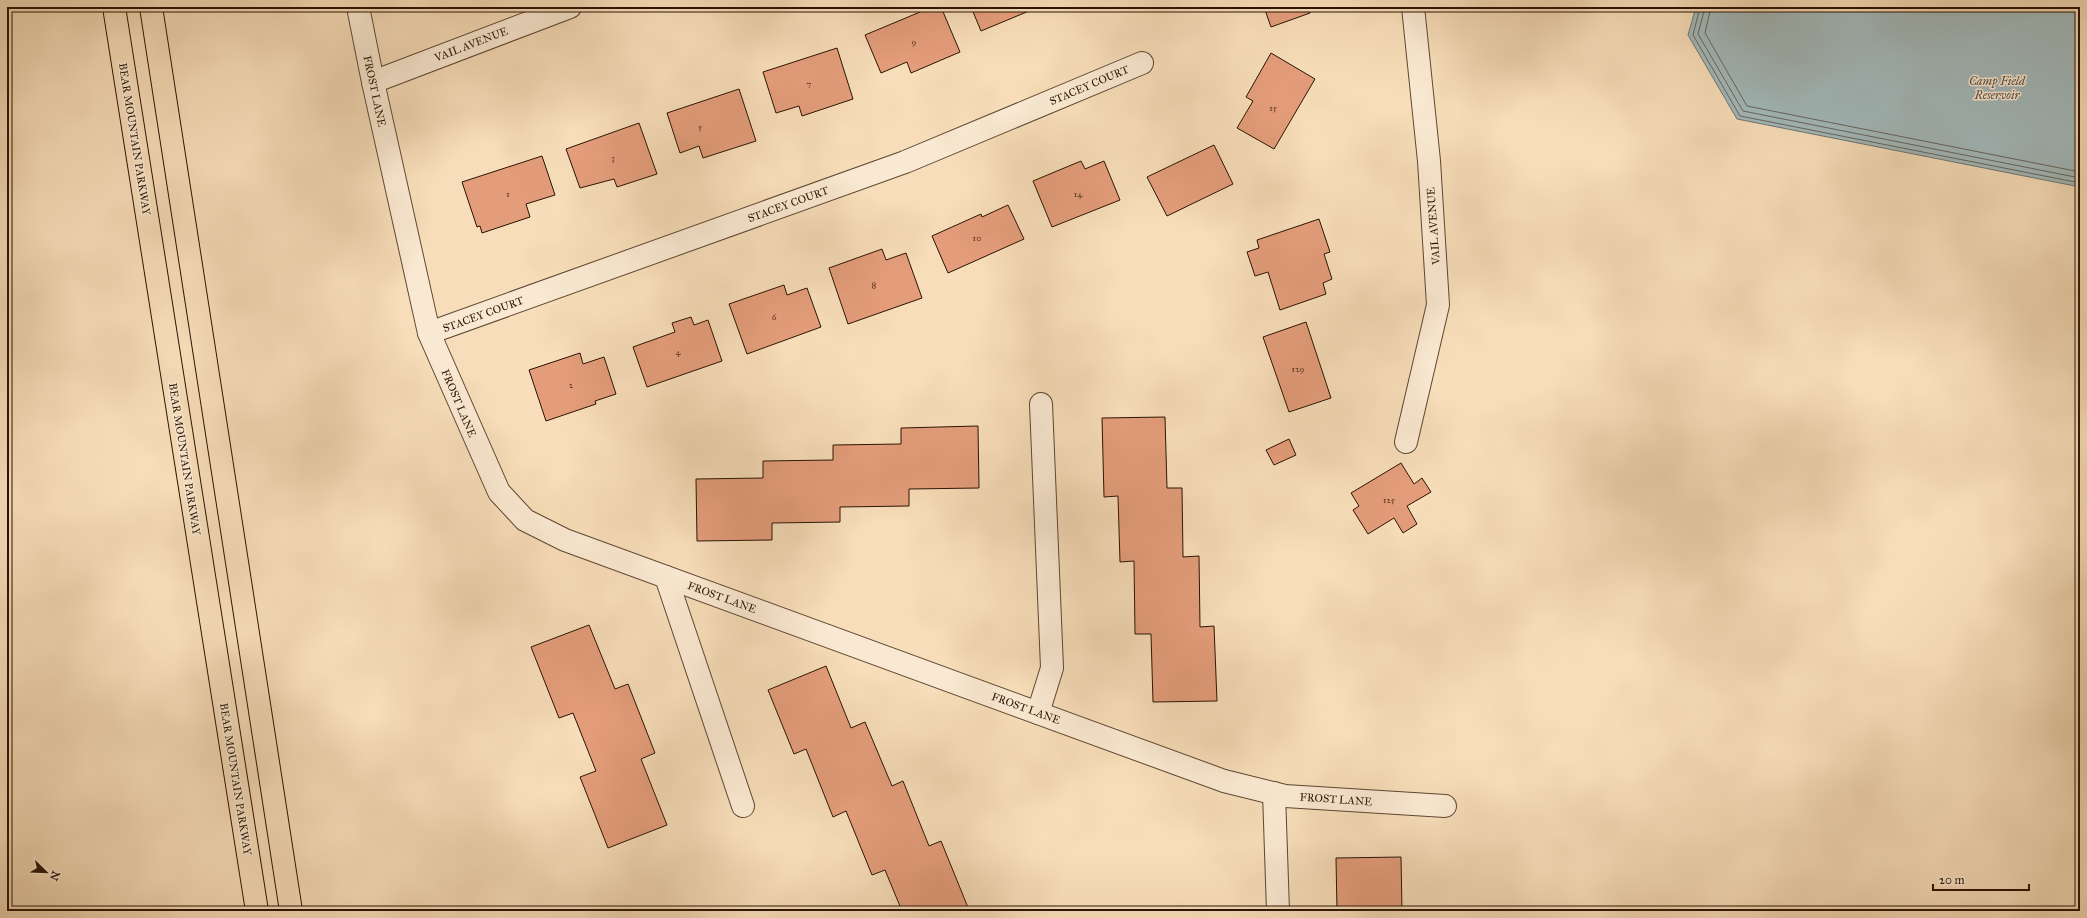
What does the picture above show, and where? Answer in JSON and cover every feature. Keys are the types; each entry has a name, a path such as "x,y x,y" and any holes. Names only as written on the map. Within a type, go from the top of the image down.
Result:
{"highway":[{"name":"BEAR MOUNTAIN PARKWAY","path":"114,7 257,911"},
{"path":"151,7 291,911"}],"street":[{"name":"FROST LANE","path":"358,7 373,82 429,333 499,492 525,520 566,540 1224,781 1285,796 1445,806"},
{"name":"VAIL AVENUE","path":"373,82 570,7"},
{"name":"VAIL AVENUE","path":"1406,442 1438,305 1429,161 1413,7"},
{"name":"STACEY COURT","path":"429,333 905,162 1142,63"},
{"path":"1038,713 1052,668 1042,404"},
{"path":"666,577 743,806"},
{"path":"1274,793 1278,911"}],"water":[{"name":"Camp Field Reservoir","path":"1696,7 2080,7 2080,187 1737,119 1688,35"}],"building":[{"path":"932,7 941,7 960,52 911,73 907,62 881,73 865,35"},
{"path":"971,7 1028,7 1029,11 981,31"},
{"path":"1264,7 1308,7 1310,13 1271,27"},
{"path":"837,48 853,99 802,116 799,106 776,113 763,72"},
{"path":"1271,53 1315,79 1274,149 1237,128 1253,101 1246,97"},
{"path":"739,89 756,141 703,158 699,146 680,153 667,113"},
{"path":"639,123 657,174 617,187 614,179 580,188 566,149"},
{"path":"1214,145 1233,184 1167,216 1147,177"},
{"path":"542,156 555,195 526,204 530,217 482,233 480,226 477,227 462,182"},
{"path":"1081,161 1085,169 1104,161 1120,200 1052,227 1033,181"},
{"path":"1008,205 1024,239 948,273 932,236 981,214 982,217"},
{"path":"1319,219 1330,252 1324,254 1332,279 1323,283 1326,294 1280,310 1268,272 1255,276 1247,252 1259,248 1257,240"},
{"path":"882,249 886,260 906,253 922,298 848,324 829,268"},
{"path":"784,285 787,295 807,288 821,327 747,354 729,304"},
{"path":"691,317 694,325 708,320 722,361 647,387 633,347 675,332 672,323"},
{"path":"1306,322 1331,398 1289,412 1263,337"},
{"path":"580,353 583,364 604,357 616,394 595,401 596,404 546,421 529,370"},
{"path":"1165,417 1167,488 1182,488 1183,557 1199,556 1200,627 1214,626 1217,701 1153,702 1151,634 1135,634 1134,561 1120,562 1118,496 1104,497 1102,418"},
{"path":"978,426 979,488 909,489 909,506 840,507 840,522 772,523 772,540 697,541 696,479 763,478 763,461 833,460 833,445 901,444 901,428"},
{"path":"1289,439 1296,455 1274,465 1266,450"},
{"path":"1401,463 1414,484 1422,478 1431,492 1407,506 1417,524 1403,533 1394,518 1368,534 1353,510 1359,506 1351,493"},
{"path":"589,625 615,689 628,684 655,753 641,759 667,825 608,848 580,777 596,771 573,713 559,718 531,647"},
{"path":"826,666 851,728 865,722 892,786 903,781 929,846 941,841 969,910 902,911 885,870 872,875 846,811 833,817 806,749 794,754 768,690"},
{"path":"1401,857 1402,911 1337,911 1336,858"}]}
